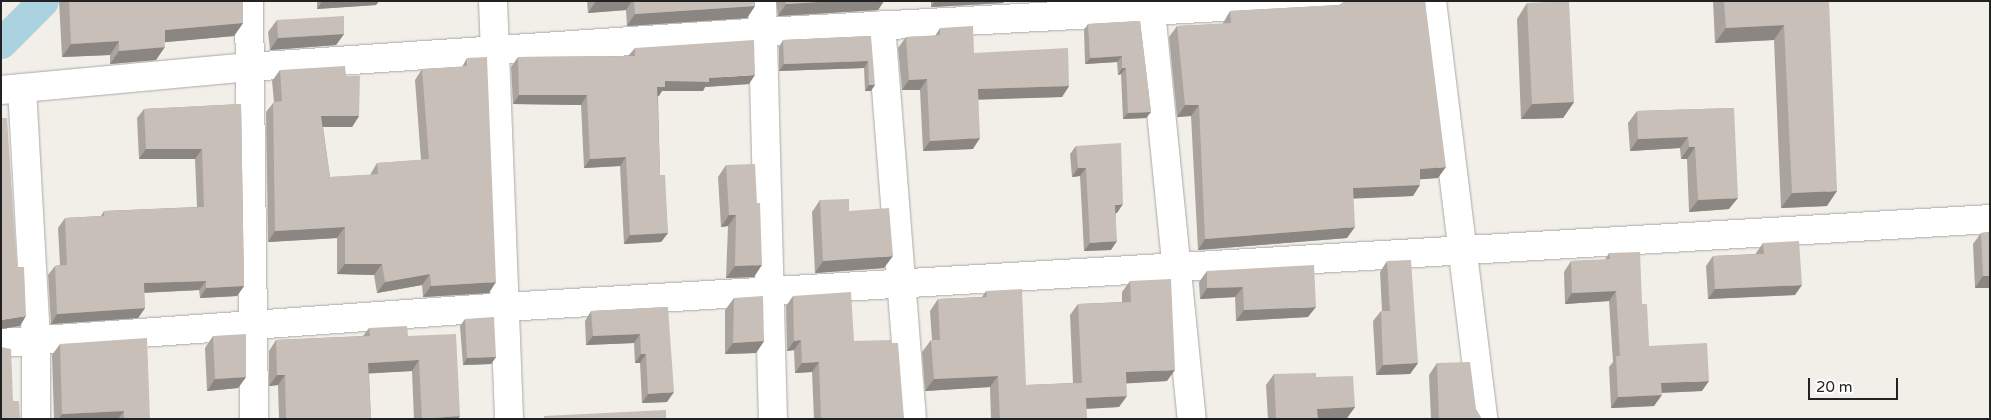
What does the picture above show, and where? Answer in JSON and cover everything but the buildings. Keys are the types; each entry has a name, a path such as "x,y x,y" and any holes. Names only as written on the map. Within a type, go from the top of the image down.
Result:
{"street":[{"path":"249,1 254,419"},
{"path":"493,1 509,419"},
{"path":"762,1 773,419"},
{"path":"36,419 36,341 14,88 250,67 1150,6 1330,1"},
{"path":"1432,1 1464,249 1483,419"},
{"path":"1150,6 1174,267 1192,419"},
{"path":"881,25 912,419"},
{"path":"1,343 770,291 1990,218"}],"waterway":[{"path":"1,43 43,1"}]}
